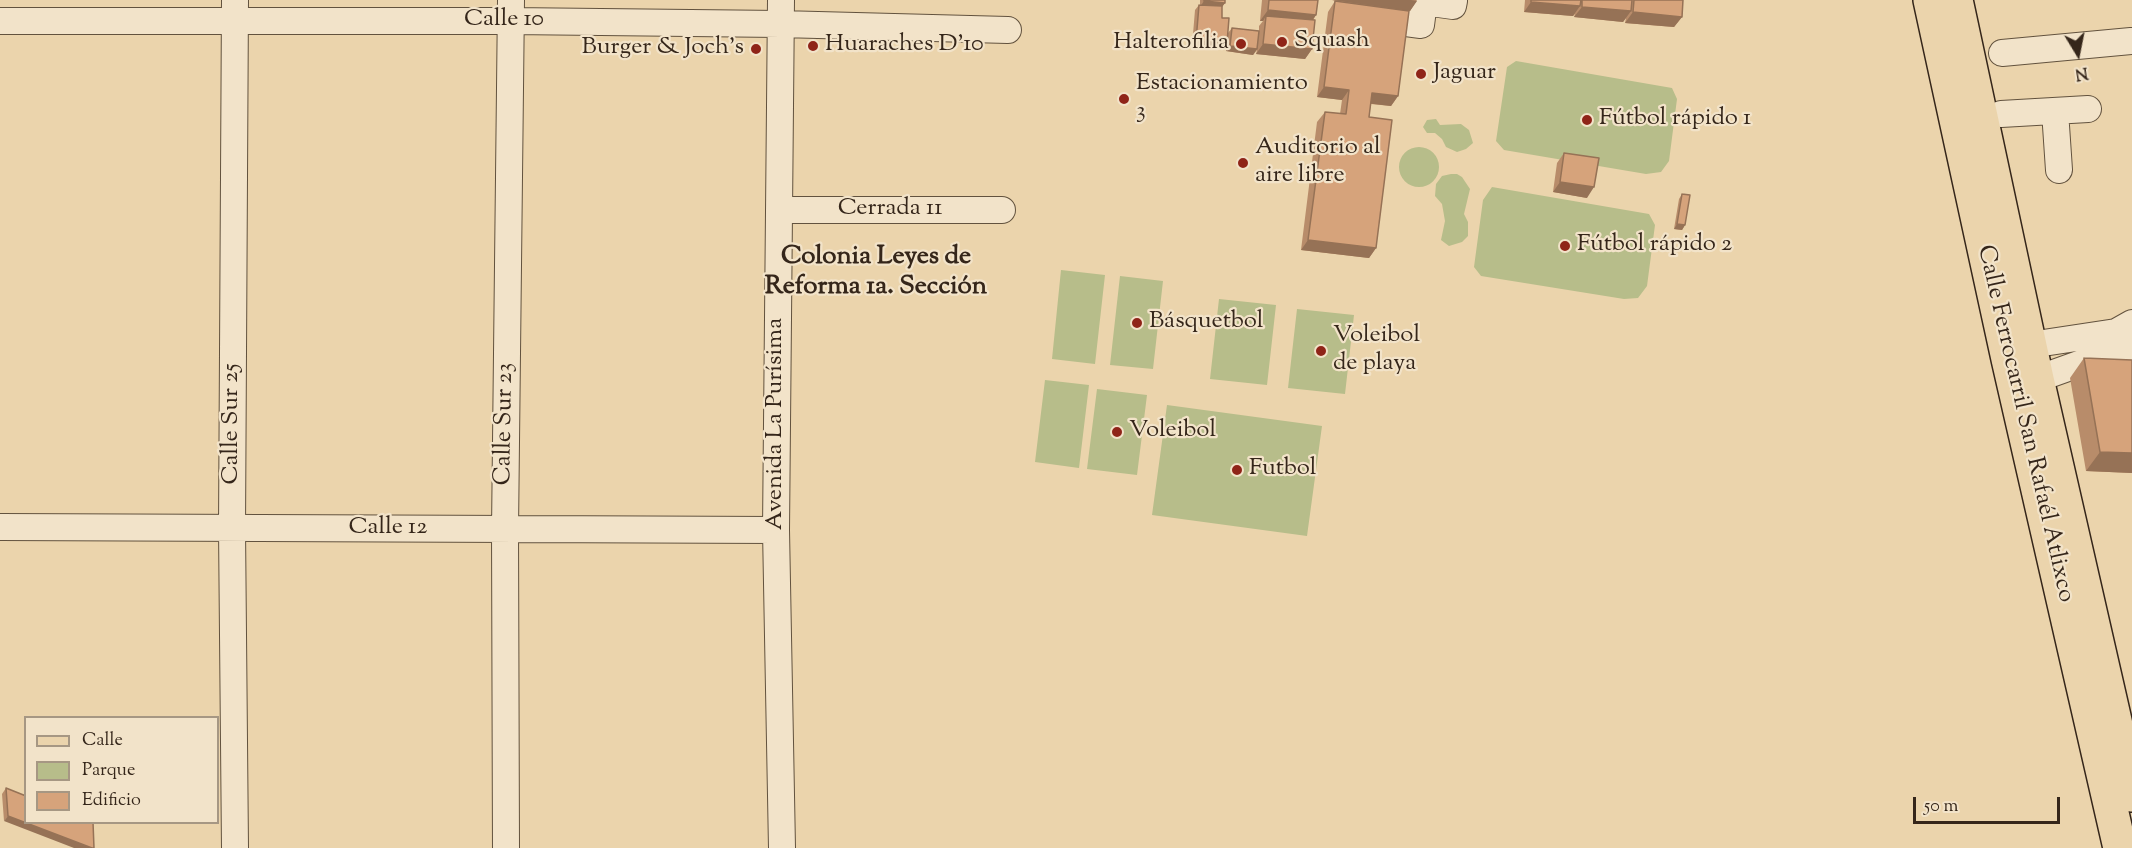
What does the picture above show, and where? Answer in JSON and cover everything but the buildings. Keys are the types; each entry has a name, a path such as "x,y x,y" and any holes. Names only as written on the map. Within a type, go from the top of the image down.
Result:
{"main road":[{"name":"Calle Ferrocarril San Rafaél Atlixco","path":"1930,0 2019,352 2120,848"},
{"name":"Calle Ferrocarril San Rafaél Atlixco","path":"1956,0 2019,352"},
{"name":"Calle Ferrocarril San Rafaél Atlixco","path":"2027,388 2132,795"}],"street":[{"path":"1406,23 1421,25 1424,2 1453,6 1454,1"},
{"name":"Calle 10","path":"0,21 235,10 780,12 1008,30"},
{"name":"Calle Sur 25","path":"235,10 232,528 236,848"},
{"name":"Calle Sur 23","path":"506,848 505,530 511,10"},
{"name":"Avenida La Purísima","path":"780,12 776,530 782,848"},
{"path":"2002,53 2131,41"},
{"path":"2001,114 2088,109"},
{"path":"2055,111 2059,170"},
{"name":"Cerrada 11","path":"779,210 1002,210"},
{"path":"2019,352 2125,339"},
{"path":"2027,388 2125,339"},
{"name":"Calle 12","path":"0,527 776,530"}],"green space":[{"name":"Fútbol rápido 1","path":"1516,61 1672,88 1677,99 1669,161 1661,172 1646,174 1504,150 1496,141 1507,67"},
{"path":"1436,119 1440,125 1461,124 1469,130 1473,143 1457,152 1446,147 1442,139 1435,133 1427,133 1423,127 1427,120"},
{"path":"1419,147 1433,153 1439,167 1433,181 1419,187 1405,181 1399,167 1405,153"},
{"path":"1451,174 1462,177 1470,189 1464,214 1468,222 1468,236 1462,242 1449,246 1441,240 1445,221 1442,204 1435,196 1436,184 1442,176"},
{"name":"Fútbol rápido 2","path":"1492,187 1649,214 1655,225 1647,286 1638,298 1624,299 1481,276 1474,267 1483,200"},
{"name":"Básquetbol","path":"1061,270 1105,275 1095,364 1052,359"},
{"name":"Básquetbol","path":"1120,276 1163,281 1153,369 1110,365"},
{"name":"Voleibol de playa","path":"1219,299 1276,305 1267,385 1210,379"},
{"name":"Voleibol de playa","path":"1297,309 1354,315 1345,394 1288,388"},
{"path":"1045,380 1089,385 1079,468 1035,462"},
{"name":"Voleibol","path":"1097,389 1147,395 1137,475 1087,469"},
{"name":"Futbol","path":"1167,405 1322,426 1307,536 1152,515"}],"place":[{"name":"Squash","path":"1282,42"},
{"name":"Halterofilia","path":"1241,44"},
{"name":"Huaraches D'10","path":"813,46"},
{"name":"Burger & Joch's","path":"756,49"},
{"name":"Jaguar","path":"1421,74"},
{"name":"Estacionamiento 3","path":"1124,99"},
{"name":"Fútbol rápido 1","path":"1587,120"},
{"name":"Auditorio al aire libre","path":"1243,163"},
{"name":"Fútbol rápido 2","path":"1565,246"},
{"name":"Básquetbol","path":"1137,323"},
{"name":"Voleibol de playa","path":"1321,351"},
{"name":"Voleibol","path":"1117,432"},
{"name":"Futbol","path":"1237,470"}],"district":[{"name":"Colonia Leyes de Reforma 1a. Sección","path":"876,274"}]}
